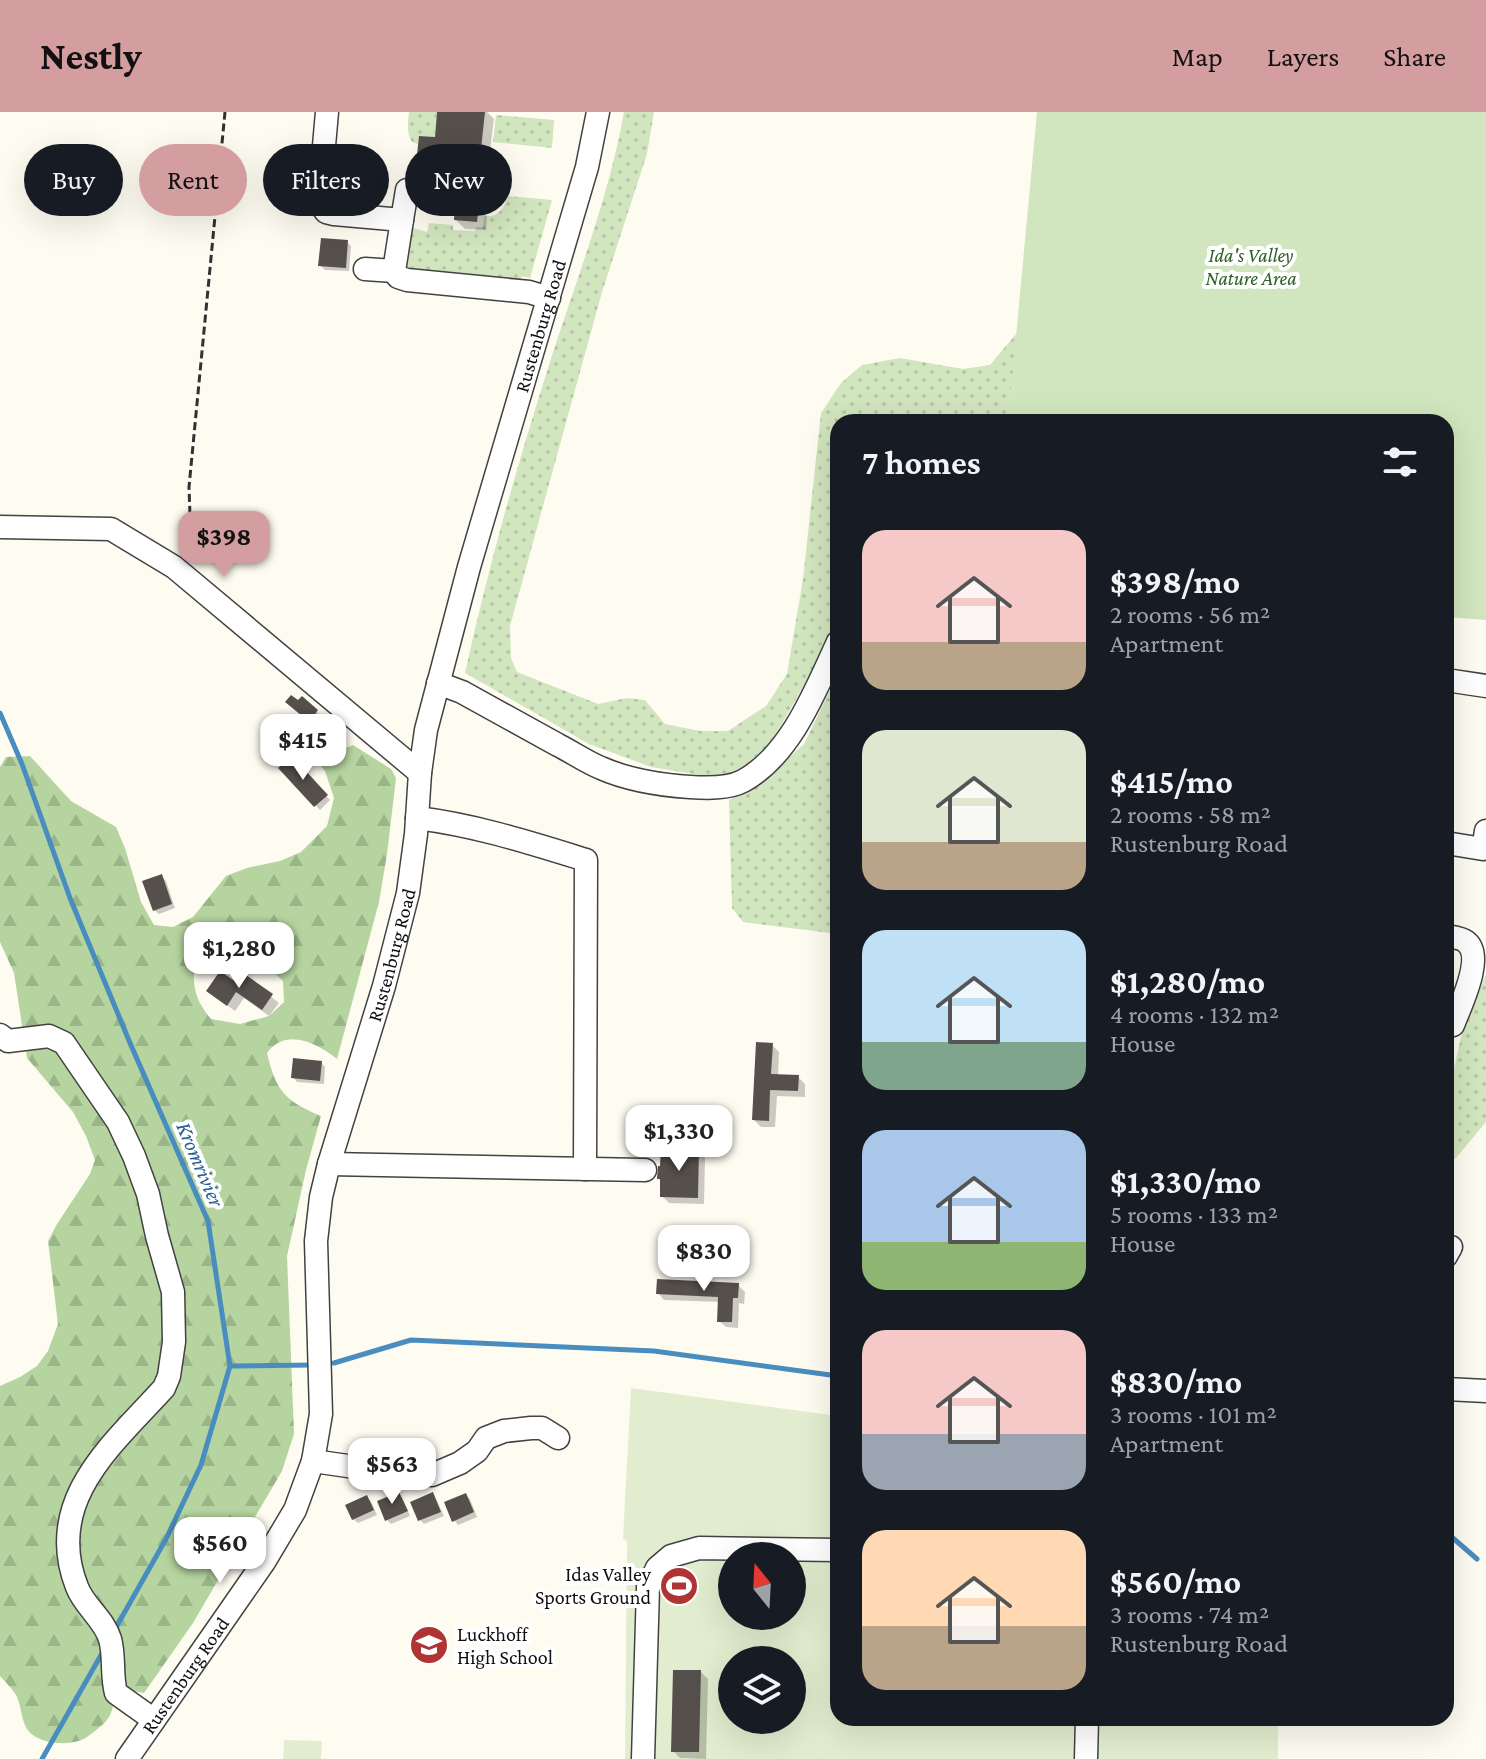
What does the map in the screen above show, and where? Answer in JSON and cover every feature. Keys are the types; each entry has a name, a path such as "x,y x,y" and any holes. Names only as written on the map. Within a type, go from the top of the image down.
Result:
{"street":[{"path":"327,112 319,202 326,212 402,220"},
{"name":"Rustenburg Road","path":"127,1759 264,1562 295,1510 313,1461 321,1414 316,1241 321,1197 408,893 426,730 507,433 587,167 598,112"},
{"path":"405,202 394,271 398,277 529,292 549,298"},
{"path":"365,269 394,271"},
{"path":"0,527 111,529 174,567 420,773"},
{"path":"438,683 462,692 601,768 667,785 713,788 742,782 779,749 812,698 830,659"},
{"path":"1454,681 1486,686"},
{"path":"417,818 516,839 586,860 585,1169"},
{"path":"1454,844 1483,849 1486,831"},
{"path":"1454,938 1465,941 1473,950 1474,971 1454,1022"},
{"path":"0,1035 8,1041 49,1036 64,1043 118,1122 148,1194 173,1292 174,1342 169,1376 164,1388 109,1448 84,1481 72,1507 68,1551 78,1591 108,1634 113,1652 116,1693 154,1720"},
{"path":"329,1164 645,1170"},
{"path":"1454,1389 1486,1391"},
{"path":"313,1461 432,1475 460,1463 477,1451 486,1438 504,1431 542,1428 558,1438"},
{"path":"643,1759 648,1587 657,1568 671,1556 699,1548 830,1550"},
{"path":"1086,1759 1087,1726"}],"path":[{"path":"174,567 191,566 197,557 189,487 225,112"}],"green space":[{"path":"409,112 437,112 435,137 419,136 418,144 412,142 408,131"},
{"path":"624,112 654,112 647,154 602,292 510,626 511,658 517,672 598,704 627,698 645,700 665,724 700,731 728,731 766,706 787,674 803,579 821,413 841,383 862,365 900,358 963,369 990,365 1017,333 1009,414 830,414 830,636 776,734 761,753 739,773 718,778 651,767 589,744 465,673 515,478 618,144"},
{"name":"Ida's Valley Nature Area","path":"1037,112 1486,112 1486,620 1454,618 1454,414 1009,414"},
{"path":"496,115 554,120 552,148 493,142"},
{"path":"512,196 552,200 530,278 522,276 516,285 417,276 403,262 406,226 427,232 429,223 453,225 453,230 475,231 476,227 483,227 484,216 512,216"},
{"path":"830,690 830,933 743,922 732,908 729,800 764,780 804,744"},
{"path":"353,745 391,769 396,778 379,902 337,1059 311,1043 292,1039 275,1045 267,1053 274,1077 284,1093 321,1116 287,1256 294,1434 282,1471 193,1623 144,1693 123,1694 113,1704 104,1723 81,1740 68,1743 45,1741 29,1731 16,1695 0,1676 0,1386 37,1366 48,1351 58,1324 48,1241 90,1174 95,1160 73,1112 27,1058 14,973 0,942 0,767 6,757 30,756 71,801 116,827 141,902 154,925 173,927 193,917 226,876 301,852 327,826 334,798 325,771 316,760","holes":["222,960 264,963 283,981 284,1002 269,1016 240,1024 211,1019 196,993 194,963"]},
{"path":"1486,974 1486,1122 1454,1159 1454,1068 1461,1037"},
{"name":"Idas Valley Sports Ground","path":"631,1388 830,1415 830,1726 1278,1726 1278,1759 625,1759 627,1542 623,1538"},
{"path":"284,1740 322,1741 321,1759 283,1759"}],"building":[{"path":"437,112 485,112 482,144 418,144 419,136 435,137"},
{"path":"454,216 478,216 477,222 454,220"},
{"path":"321,238 348,240 346,268 318,266"},
{"path":"291,695 298,700 302,696 318,710 315,714 341,734 335,743 285,702"},
{"path":"292,756 328,795 314,807 278,768"},
{"path":"162,874 172,904 153,911 142,881"},
{"path":"220,971 239,984 246,975 273,994 262,1010 236,992 227,1006 206,991"},
{"path":"756,1042 773,1043 771,1074 799,1075 798,1091 770,1090 769,1121 752,1120"},
{"path":"293,1058 322,1061 320,1081 291,1078"},
{"path":"661,1148 699,1149 698,1198 660,1197 660,1179 657,1179"},
{"path":"657,1279 739,1283 738,1298 733,1298 732,1322 717,1322 718,1297 656,1294"},
{"path":"399,1492 408,1511 385,1521 377,1501"},
{"path":"433,1492 441,1512 418,1521 410,1502"},
{"path":"466,1493 474,1512 452,1522 444,1502"},
{"path":"367,1495 374,1510 352,1520 345,1505"},
{"path":"673,1670 701,1670 699,1752 671,1752"}],"waterway":[{"name":"Kromrivier","path":"0,713 22,764 70,898 208,1221 230,1366 201,1465 166,1539 114,1631"},
{"path":"334,1363 411,1340 654,1351 830,1375"},
{"path":"230,1366 312,1365"},
{"path":"1454,1539 1477,1559"},
{"name":"Kromrivier","path":"42,1759 105,1648"}],"place":[{"name":"Idas Valley Sports Ground","path":"679,1586"},
{"name":"Luckhoff High School","path":"429,1645"}]}
